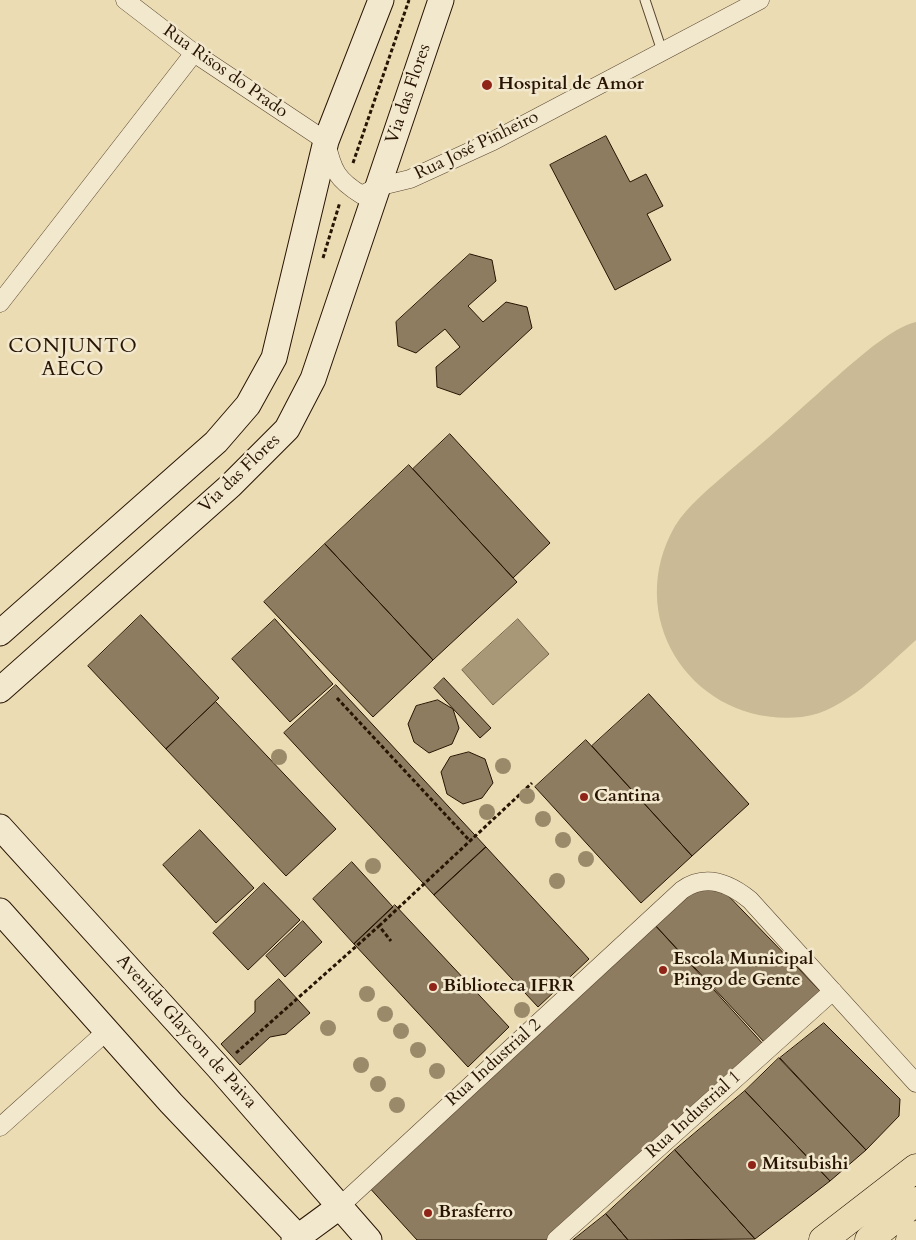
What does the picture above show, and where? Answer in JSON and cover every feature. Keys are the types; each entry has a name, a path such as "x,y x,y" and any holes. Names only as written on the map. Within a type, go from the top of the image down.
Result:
{"highway":[{"path":"823,1240 916,1168"},
{"path":"870,1240 916,1201"},
{"path":"910,1240 916,1235"}],"main road":[{"path":"0,633 216,442 248,405 274,358 326,141 381,0"},
{"name":"Via das Flores","path":"0,690 230,486 286,429 313,379 441,0"},
{"name":"Avenida Glaycon de Paiva","path":"0,827 224,1074 369,1240"},
{"path":"0,911 108,1030 171,1103 297,1239 339,1207"}],"street":[{"name":"Rua Risos do Prado","path":"125,0 194,52 326,141"},
{"name":"Rua José Pinheiro","path":"377,187 410,179 485,145 760,0"},
{"path":"0,303 194,52"},
{"path":"326,141 335,171 346,185 362,195 377,187"},
{"name":"Rua Industrial 2","path":"339,1207 682,890 695,883 711,880 735,888 750,900 916,1083"},
{"name":"Rua Industrial 1","path":"556,1240 833,991"},
{"path":"0,1127 108,1030"}],"lane":[{"path":"646,0 662,50"}],"path":[{"path":"337,698 470,841"},
{"path":"232,1056 379,926 532,783"},
{"path":"379,926 391,941"}],"shaded area":[{"path":"916,322 916,640 849,698 818,713 802,717 764,716 729,705 701,686 678,661 663,631 657,597 661,562 675,526 686,511 707,491 874,345 904,326"},
{"path":"518,619 549,654 493,705 462,670"}],"building":[{"path":"606,136 630,182 646,174 663,206 647,214 671,260 615,290 550,165"},
{"path":"470,254 492,260 496,281 468,306 483,322 506,302 527,307 532,328 460,395 437,387 436,367 460,347 445,329 416,353 398,346 396,322"},
{"path":"450,434 550,543 513,578 413,469"},
{"path":"409,465 517,582 433,660 325,544"},
{"path":"325,544 433,660 373,717 264,602"},
{"path":"141,615 219,698 166,749 88,666"},
{"path":"275,619 333,684 290,722 232,659"},
{"path":"444,678 491,728 480,738 434,688"},
{"path":"336,685 486,847 434,895 284,733"},
{"path":"649,694 749,804 692,856 592,746"},
{"path":"438,700 453,709 459,728 452,744 429,753 414,742 408,724 416,706"},
{"path":"216,702 336,829 286,876 166,749"},
{"path":"586,740 692,856 641,903 535,787"},
{"path":"469,752 485,759 493,783 482,798 463,804 447,794 441,772 450,757"},
{"path":"200,830 254,888 216,923 163,865"},
{"path":"486,847 589,959 538,1007 434,895"},
{"path":"352,862 393,907 354,944 313,899"},
{"path":"264,883 300,920 248,970 213,933"},
{"path":"717,884 823,994 765,1043 654,924 694,886"},
{"name":"Biblioteca IFRR","path":"395,905 509,1027 468,1067 354,944"},
{"path":"303,921 322,942 285,977 266,956"},
{"path":"654,924 764,1045 548,1240 417,1240 367,1185"},
{"path":"279,979 310,1013 286,1034 270,1037 240,1065 221,1044 255,1012 255,1001"},
{"path":"824,1023 900,1099 899,1116 866,1150 780,1058"},
{"path":"779,1058 866,1150 830,1181 745,1091"},
{"name":"Mitsubishi","path":"745,1091 830,1181 755,1239 675,1150"},
{"path":"675,1150 755,1239 628,1240 606,1214"},
{"path":"606,1214 628,1240 573,1240"}],"place":[{"name":"Hospital de Amor","path":"487,85"},
{"name":"Cantina","path":"584,797"},
{"name":"Escola Municipal Pingo de Gente","path":"663,970"},
{"name":"Biblioteca IFRR","path":"433,987"},
{"name":"Mitsubishi","path":"752,1165"},
{"name":"Brasferro","path":"428,1213"}],"district":[{"name":"CONJUNTO AECO","path":"73,358"}]}
